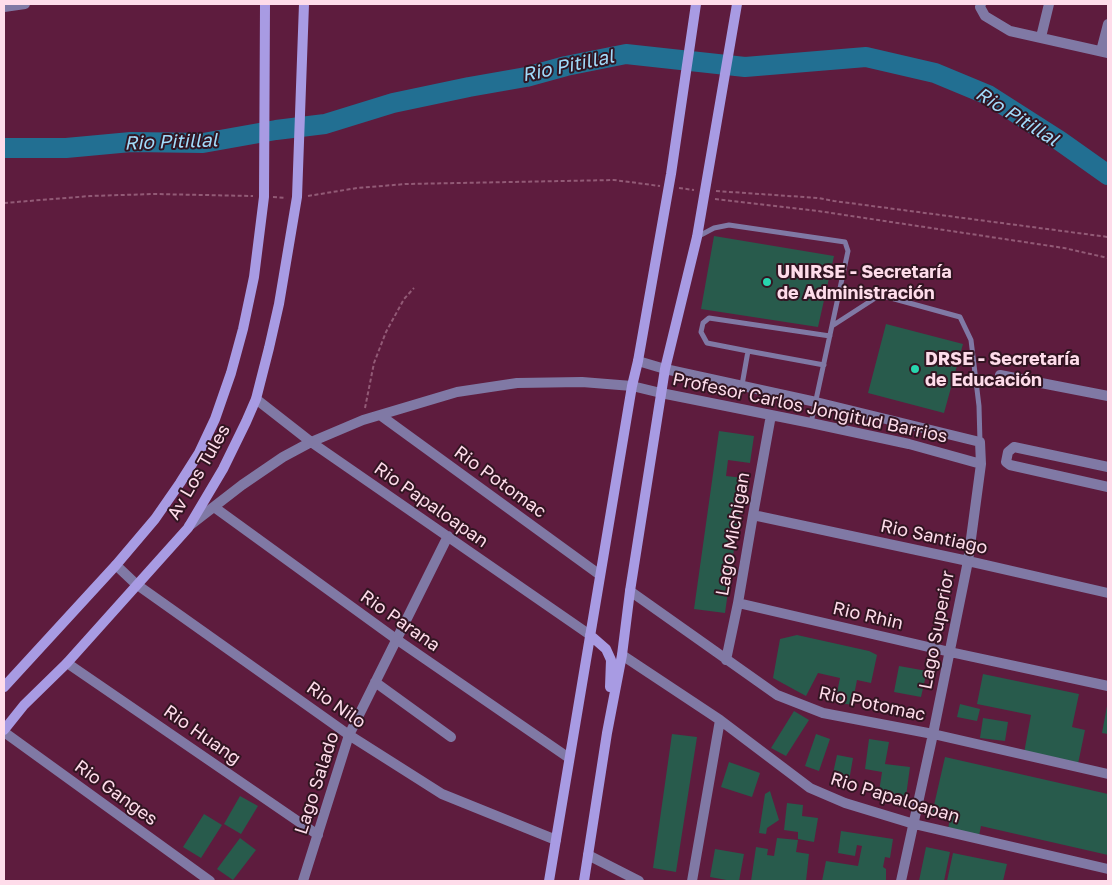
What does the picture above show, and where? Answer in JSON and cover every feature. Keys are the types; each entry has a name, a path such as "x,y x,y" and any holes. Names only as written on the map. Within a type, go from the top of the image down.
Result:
{"street":[{"path":"4,7 25,4"},
{"name":"Av Los Tules","path":"4,687 116,565 155,519 199,453 215,419 231,373 243,329 254,277 264,196 265,4"},
{"name":"Av Los Tules","path":"4,731 24,705 67,663 188,528 223,469 256,399 278,304 299,182 304,4"},
{"path":"549,881 632,386 672,174 696,4"},
{"path":"584,881 606,733 622,655 665,369 697,237 737,4"},
{"path":"981,4 980,7 985,16 1010,31 1105,52 1108,24"},
{"path":"1041,37 1049,4"},
{"name":"Profesor Carlos Jongitud Barrios","path":"638,361 665,369 816,402 980,442"},
{"path":"1000,375 1108,396"},
{"name":"Profesor Carlos Jongitud Barrios","path":"188,528 242,485 283,457 311,442 380,414 457,392 517,383 582,382 632,386 811,422 909,444 981,464"},
{"name":"Rio Papaloapan","path":"256,399 311,442 590,635"},
{"name":"Rio Potomac","path":"380,414 600,575"},
{"name":"Lago Michigan","path":"726,660 738,603 771,415"},
{"path":"909,444 914,426"},
{"name":"Lago Superior","path":"901,881 968,561 981,464 980,442"},
{"path":"1108,467 1014,447 1008,452 1006,462 1010,465 1108,487"},
{"name":"Rio Parana","path":"214,507 396,639 569,758"},
{"name":"Rio Santiago","path":"753,515 1108,592"},
{"name":"Lago Salado","path":"303,881 350,735 448,536"},
{"name":"Rio Nilo","path":"116,565 136,584 350,735 442,794 556,840"},
{"name":"Rio Potomac","path":"630,592 777,694 823,713 933,734 1108,774"},
{"name":"Rio Rhin","path":"738,603 1108,686"},
{"path":"590,635 606,649 611,660 606,733"},
{"name":"Rio Papaloapan","path":"622,655 720,720 810,788 845,803 914,824 1108,869"},
{"name":"Rio Huang","path":"67,663 318,835"},
{"path":"375,682 450,737"},
{"path":"692,881 720,720"},
{"name":"Rio Ganges","path":"4,731 210,881"},
{"path":"588,855 639,881"}],"lane":[{"path":"697,237 714,228 729,224 845,242 848,251 811,422"},
{"path":"832,327 880,295 960,317 971,340 979,406 980,442"},
{"path":"824,364 707,343 701,332 703,323 709,318 830,336"},
{"path":"742,385 748,351"}],"path":[{"path":"4,204 90,196 154,194 297,197 357,188 406,184 614,180 698,191 705,194 1064,248 1108,258"},
{"path":"705,194 818,198 1108,237"},
{"path":"363,420 374,363 386,332 404,299 414,288"}],"building":[{"name":"UNIRSE - Secretaría de Administración","path":"714,236 834,256 818,327 701,309"},
{"name":"DRSE - Secretaría de Educación","path":"886,324 963,344 944,413 868,393"},
{"path":"719,431 754,436 750,463 728,460 726,476 744,478 725,613 694,609"},
{"path":"797,635 869,651 877,655 871,683 857,680 852,705 835,702 840,678 818,673 806,696 773,678 780,639"},
{"path":"899,666 927,671 921,697 894,692"},
{"path":"983,674 1079,694 1072,727 1085,730 1078,764 1024,753 1031,715 977,704"},
{"path":"960,704 980,709 977,721 957,717"},
{"path":"1108,706 1108,734 1102,733"},
{"path":"794,711 809,720 786,756 771,748"},
{"path":"983,718 1008,722 1005,741 980,738"},
{"path":"672,734 697,737 676,872 653,868"},
{"path":"816,734 830,739 819,771 805,766"},
{"path":"869,739 889,742 885,764 910,767 906,796 879,792 882,772 865,769"},
{"path":"837,755 853,758 849,781 832,778"},
{"path":"945,757 1108,794 1108,855 981,826 979,836 948,829 950,818 932,814"},
{"path":"729,762 760,773 752,797 721,787"},
{"path":"770,791 779,820 767,828 766,834 759,833 765,794"},
{"path":"240,796 258,806 241,834 224,824"},
{"path":"787,803 803,805 802,816 818,818 814,842 798,839 798,832 784,830"},
{"path":"204,814 222,825 201,858 183,847"},
{"path":"841,831 893,839 890,858 885,857 883,867 886,869 886,881 822,881 826,861 858,866 862,846 857,845 855,856 838,853"},
{"path":"240,838 256,850 233,880 217,869"},
{"path":"777,838 798,840 796,852 809,854 806,881 751,881 756,847 768,849 767,855 774,856"},
{"path":"926,847 950,852 944,881 919,881"},
{"path":"715,849 744,854 739,881 710,877"},
{"path":"953,853 1007,864 1003,881 947,881"}],"waterway":[{"name":"Rio Pitillal","path":"4,148 66,148 131,142 203,143 276,130 325,124 393,103 526,77 566,66 626,54 745,67 866,57 935,73 988,95 1060,141 1108,175"}],"place":[{"name":"UNIRSE - Secretaría de Administración","path":"767,282"},
{"name":"DRSE - Secretaría de Educación","path":"915,369"}]}
